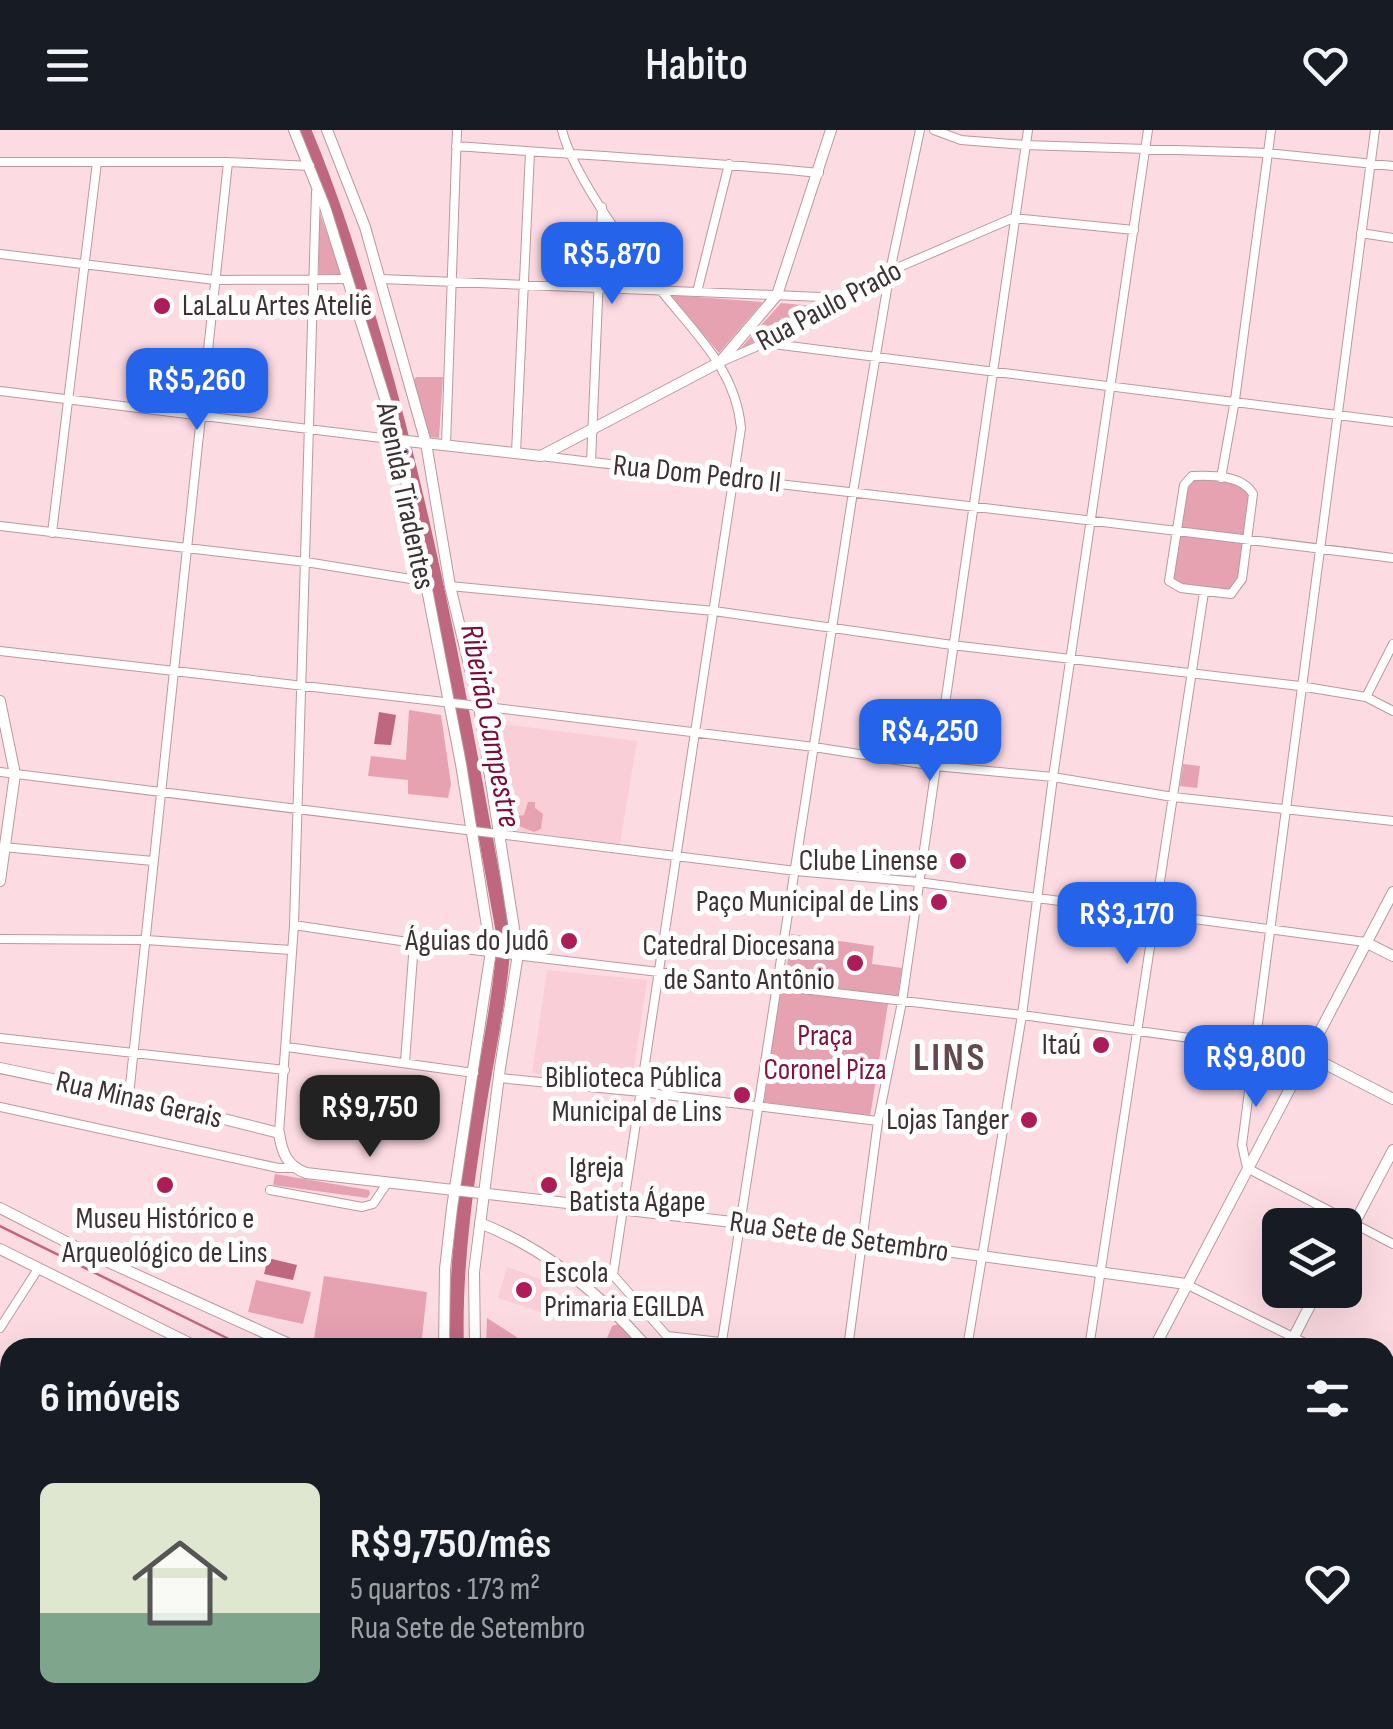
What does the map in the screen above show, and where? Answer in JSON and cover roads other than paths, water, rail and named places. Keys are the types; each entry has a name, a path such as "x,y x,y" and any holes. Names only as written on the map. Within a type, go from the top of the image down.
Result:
{"main road":[{"name":"Avenida Tiradentes","path":"294,130 316,182 400,440 423,580 452,704 494,951 445,1269 444,1338"},
{"name":"Avenida Tiradentes","path":"326,130 346,172 381,280 422,442 475,706 515,954 481,1193 474,1272 475,1338"},
{"path":"720,362 776,296 831,130"},
{"name":"Rua Paulo Prado","path":"541,456 720,362"},
{"name":"Rua Dom Pedro II","path":"400,440 541,456"},
{"path":"0,701 15,774 0,880"},
{"path":"1159,1338 1393,892"},
{"path":"1366,942 1393,956"},
{"path":"1306,1054 1393,1099"},
{"name":"Rua Minas Gerais","path":"0,1068 279,1133"},
{"path":"279,1133 293,1168"},
{"path":"1362,1209 1393,1150"},
{"name":"Rua Sete de Setembro","path":"293,1168 306,1173 741,1222 1186,1284"},
{"path":"0,1208 84,1252 276,1338"},
{"path":"480,1224 560,1265 638,1338"},
{"path":"0,1249 178,1338"},
{"path":"1292,1338 1308,1308"}],"street":[{"path":"446,445 457,130"},
{"path":"562,130 568,156 661,290 720,362 739,405 735,477 612,1269 616,1280 661,1332 676,1338"},
{"path":"723,1338 852,492 890,271 920,130"},
{"path":"934,130 962,140 1025,145 1267,153 1393,166"},
{"path":"849,1338 878,1121 902,1002 1028,130"},
{"path":"969,1338 1022,1015 1148,130"},
{"path":"1221,478 1271,130"},
{"path":"1324,1208 1248,1168 1242,1126 1288,807 1300,686 1376,130"},
{"path":"456,146 819,173"},
{"path":"516,454 530,152"},
{"path":"0,162 310,166"},
{"path":"52,533 97,162"},
{"path":"128,1096 228,162"},
{"path":"697,292 729,164"},
{"path":"279,1133 294,924 316,182"},
{"path":"591,462 602,207"},
{"name":"Rua Paulo Prado","path":"720,362 765,343 890,271 1013,218 1134,230"},
{"path":"1361,234 1393,238"},
{"path":"0,254 215,280 348,280"},
{"path":"381,280 846,298"},
{"path":"765,343 1393,422"},
{"name":"Rua Dom Pedro II","path":"0,391 400,440"},
{"name":"Rua Dom Pedro II","path":"541,456 1393,558"},
{"path":"1199,475 1221,478 1247,484 1253,494 1242,579 1236,592 1204,592 1172,585 1169,581 1176,529 1188,479 1199,475"},
{"path":"0,526 306,562 423,580"},
{"path":"450,586 714,612 1070,660 1300,686 1366,697 1393,711"},
{"path":"1090,1338 1204,592"},
{"path":"1366,697 1393,644"},
{"path":"0,651 814,747 935,766 1053,777 1173,796 1393,821"},
{"path":"0,772 796,871 918,882 1366,942"},
{"path":"2,847 153,861"},
{"path":"294,924 414,943 1022,1015 1306,1054"},
{"path":"0,939 146,940 291,950"},
{"path":"405,1062 414,943"},
{"path":"0,1038 285,1070"},
{"path":"287,1047 474,1073"},
{"path":"498,1078 878,1121"},
{"path":"0,1107 278,1168 293,1168"},
{"path":"270,1190 362,1207 373,1204 388,1182"},
{"path":"1362,1228 1393,1244"},
{"path":"0,1328 38,1270"},
{"path":"1186,1284 1283,1338"}],"waterway":[{"name":"Ribeirão Campestre","path":"304,130 361,290 397,418 448,640 504,938 463,1218 457,1338"},
{"path":"0,1226 227,1338"}],"place":[{"name":"LaLaLu Artes Ateliê","path":"162,306"},
{"name":"Clube Linense","path":"958,861"},
{"name":"Paço Municipal de Lins","path":"939,902"},
{"name":"Águias do Judô","path":"569,941"},
{"name":"Catedral Diocesana de Santo Antônio","path":"855,963"},
{"name":"Itaú","path":"1101,1045"},
{"name":"Biblioteca Pública Municipal de Lins","path":"742,1095"},
{"name":"Lojas Tanger","path":"1029,1120"},
{"name":"Museu Histórico e Arqueológico de Lins","path":"165,1185"},
{"name":"Igreja Batista Ágape","path":"549,1185"},
{"name":"Escola Primaria EGILDA","path":"524,1290"}],"district":[{"name":"LINS","path":"950,1058"}],"park label":[{"name":"Praça Coronel Piza","path":"825,1053"}]}
